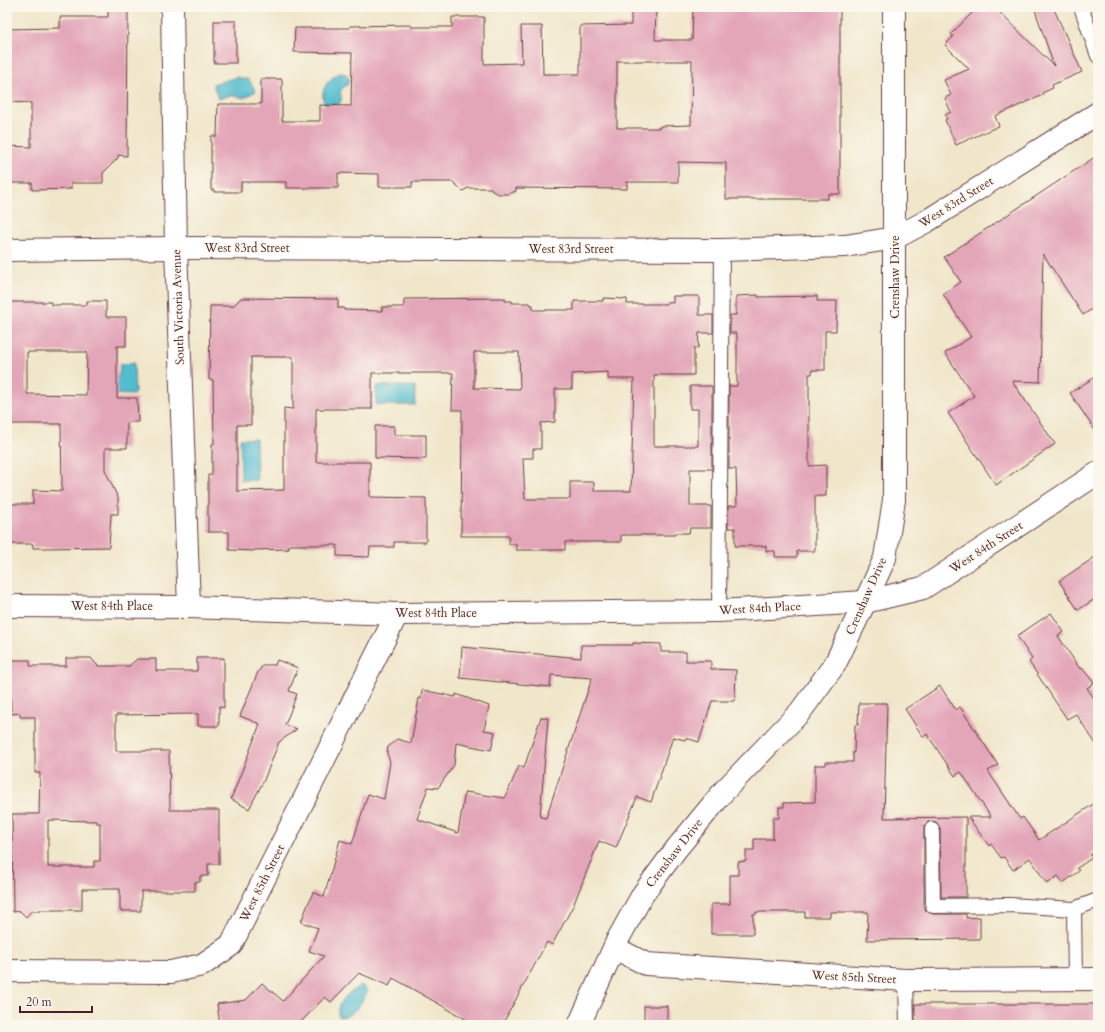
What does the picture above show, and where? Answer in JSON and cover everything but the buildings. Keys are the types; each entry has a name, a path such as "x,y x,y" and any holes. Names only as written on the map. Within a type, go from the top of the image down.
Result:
{"street":[{"name":"South Victoria Avenue","path":"172,7 176,248 189,607"},
{"name":"Crenshaw Drive","path":"579,1025 618,939 643,894 677,848 724,791 800,712 835,664 865,602 884,558 894,500 894,7"},
{"name":"West 83rd Street","path":"7,250 176,248 722,250 845,246 895,238 927,221 1098,113"},
{"name":"West 84th Street","path":"865,602 923,588 1098,473"},
{"name":"West 84th Place","path":"7,606 189,607 397,614 719,610 865,602"},
{"name":"West 85th Street","path":"7,971 171,972 202,966 231,945 397,614"},
{"name":"West 85th Street","path":"615,948 646,964 906,980 1098,979"}],"lane":[{"path":"1081,7 1098,56"},
{"path":"719,610 722,250"},
{"path":"932,829 933,906 1010,905 1074,910 1098,900"},
{"path":"1074,910 1075,979"},
{"path":"906,980 907,1025"}],"water":[{"path":"340,73 346,74 349,79 347,85 341,90 341,101 339,104 325,104 323,95 325,86 332,78"},
{"path":"237,77 249,80 256,91 244,98 231,95 218,99 213,84"},
{"path":"134,363 135,393 133,395 104,394 119,375 120,364"},
{"path":"376,386 415,386 415,405 376,405"},
{"path":"240,439 256,439 257,480 241,480"},
{"path":"361,985 368,990 360,1004 349,1015 339,1017 338,1012 341,1002 348,994"}]}
